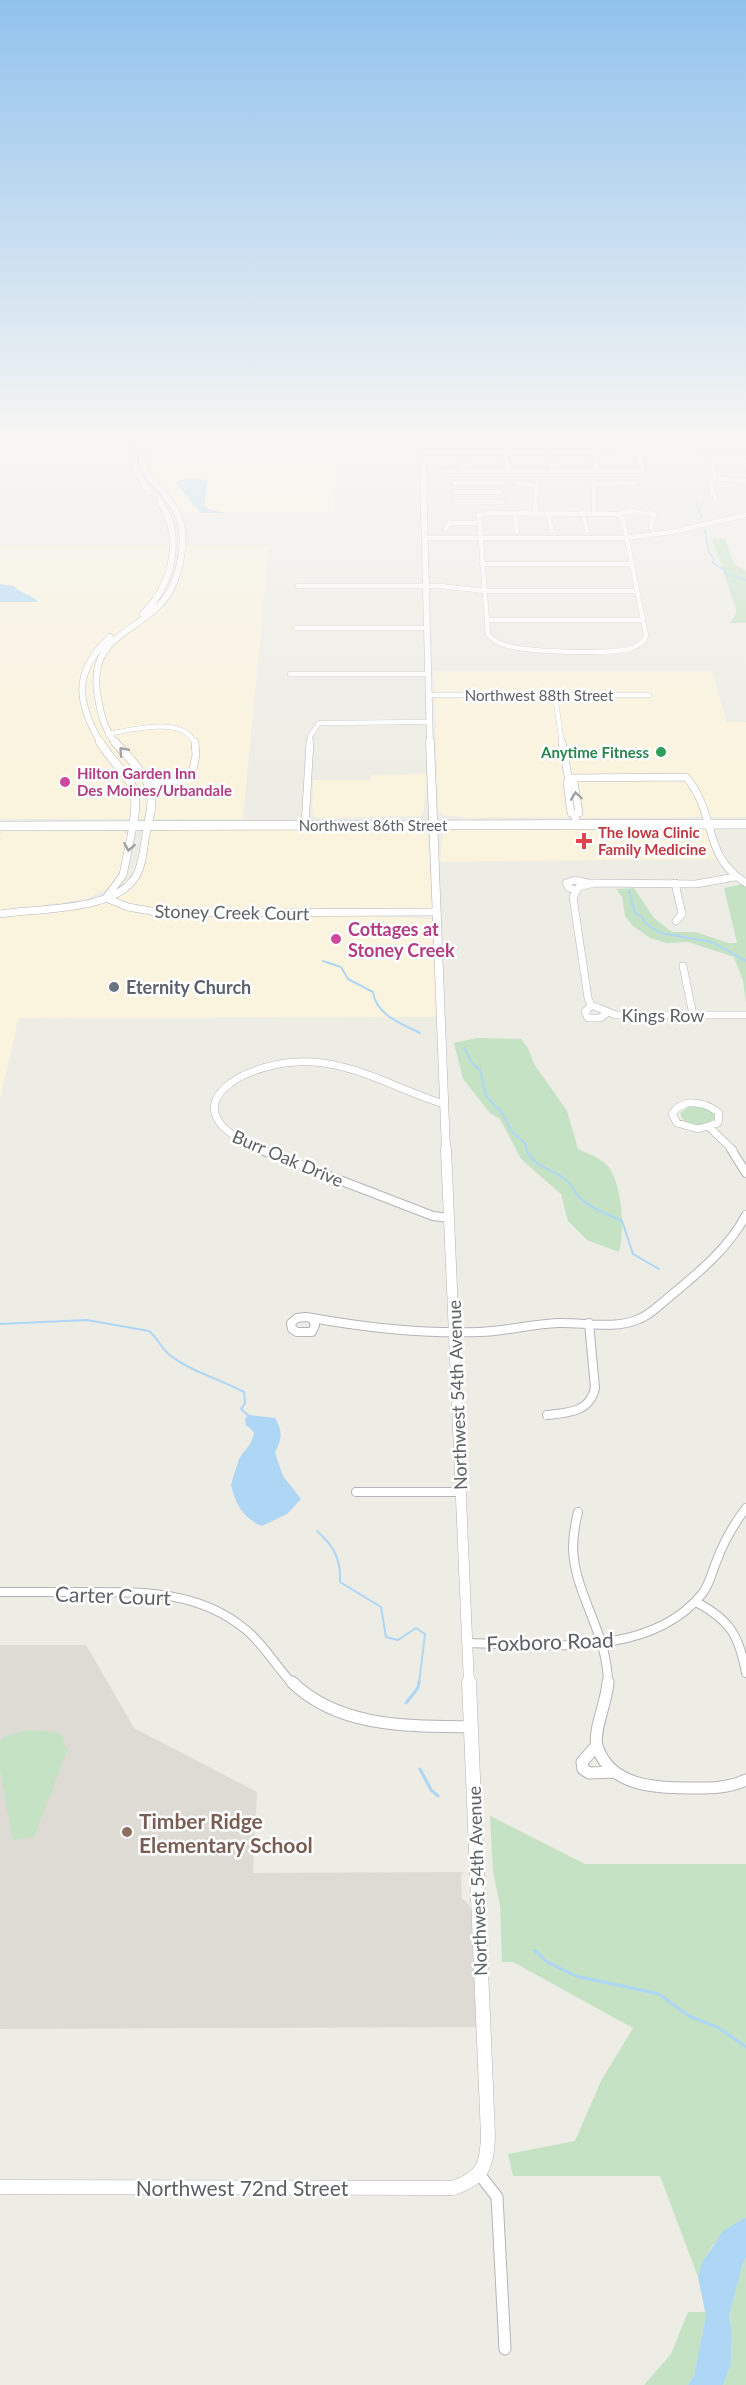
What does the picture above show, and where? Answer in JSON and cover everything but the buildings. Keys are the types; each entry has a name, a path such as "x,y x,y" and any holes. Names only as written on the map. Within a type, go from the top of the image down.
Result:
{"main road":[{"name":"Northwest 86th Street","path":"0,819 133,823"},
{"name":"Northwest 86th Street","path":"0,826 576,819 746,824"},
{"name":"Northwest 86th Street","path":"708,822 746,819"}],"street":[{"path":"106,898 123,875 138,800 135,787 101,742 81,694 92,657 99,645 147,611 160,593 173,545"},
{"path":"0,914 75,905 106,898 121,892 136,878 153,802 150,785 142,772 108,734 96,689 96,670 100,656 107,646 155,611 166,599 180,559 180,545"},
{"name":"Northwest 54th Avenue","path":"425,545 436,914 488,2136 487,2158 480,2175"},
{"path":"481,545 488,635 495,643 511,649 527,650 612,650 632,648 644,641 646,636 626,545"},
{"path":"482,564 630,564"},
{"path":"298,586 426,586 484,591 636,591"},
{"path":"487,620 642,620"},
{"path":"296,628 427,628"},
{"path":"290,674 428,674"},
{"name":"Northwest 88th Street","path":"429,695 649,695"},
{"path":"555,695 565,765 570,778"},
{"path":"305,822 310,736 319,723 429,722"},
{"path":"108,734 168,727 184,730 194,736 197,747 192,774 183,779 150,785"},
{"path":"570,778 686,777 700,797 718,860 735,877 746,883"},
{"path":"570,778 567,782 571,813 576,819"},
{"path":"607,1013 600,1018 588,1018 585,1012 589,1002 574,893 566,883 575,880 589,884 675,883 716,881 735,877"},
{"path":"675,883 682,914 676,921"},
{"path":"574,893 589,884"},
{"name":"Stoney Creek Court","path":"106,898 128,907 162,913 361,913 386,917 436,914"},
{"path":"683,966 693,1015"},
{"name":"Kings Row","path":"589,1002 607,1013 746,1015"},
{"name":"Burr Oak Drive","path":"444,1104 332,1065 295,1062 265,1066 235,1078 216,1095 214,1111 220,1125 245,1143 433,1216 449,1218"},
{"path":"710,1128 720,1119 719,1113 709,1105 687,1104 677,1108 672,1114 677,1123 688,1128 710,1128 734,1151 746,1173"},
{"path":"312,1318 393,1330 455,1332 478,1332 550,1324 629,1323 645,1317 730,1242 740,1229 746,1215"},
{"path":"547,1415 576,1411 593,1398 595,1388 589,1323"},
{"path":"356,1492 461,1492"},
{"name":"Foxboro Road","path":"467,1643 621,1640 657,1629 672,1621 696,1602 709,1581 724,1541 746,1508"},
{"path":"578,1512 573,1530 573,1558 576,1573 594,1612 607,1668 608,1691 596,1735 597,1745 604,1760 615,1772 639,1784 663,1788 726,1787 746,1780"},
{"name":"Carter Court","path":"0,1592 144,1592 191,1600 207,1605 236,1621 249,1631 281,1672 306,1696 344,1715 382,1725 470,1727"},
{"path":"696,1602 719,1615 734,1630 740,1640 746,1673"},
{"path":"597,1745 582,1762 583,1769 589,1773 615,1772"},
{"path":"480,2175 496,2197 500,2226 505,2349"},
{"name":"Northwest 72nd Street","path":"0,2187 453,2188 465,2185 480,2175"}],"shaded area":[{"path":"0,546 176,546 169,585 157,606 165,606 176,591 185,546 269,546 243,819 0,819"},
{"path":"434,671 712,671 727,722 746,722 746,817 470,818 443,815 438,811"},
{"path":"427,774 424,811 420,816 319,818 312,815 313,780 370,780 371,775"},
{"path":"451,827 703,827 715,859 440,862 443,832"},
{"path":"4,828 121,830 127,835 120,874 110,887 87,899 0,911 0,836"},
{"path":"154,829 422,829 428,834 432,907 429,910 166,910 132,905 119,900 119,896 131,889 140,877 148,834"},
{"path":"104,902 138,912 351,915 431,919 433,921 436,1017 19,1018 0,1099 0,916"},
{"name":"Timber Ridge Elementary School","path":"0,1645 86,1645 134,1728 257,1792 253,1873 463,1872 462,1899 471,1909 476,2027 0,2029"}],"green space":[{"path":"714,545 727,545 734,564 746,571 746,623 730,623 736,614 736,608"},
{"path":"744,884 746,886 746,1002 743,981 734,957 688,942 666,943 650,938 633,926 625,916 622,897 616,889 634,888 654,918 672,932 695,932 729,943 737,943 724,888"},
{"path":"477,1038 521,1039 528,1048 534,1064 567,1111 578,1149 599,1159 610,1169 620,1198 622,1232 619,1252 587,1240 568,1221 561,1194 521,1159 500,1119 490,1113 463,1079 454,1043"},
{"path":"690,1106 701,1106 714,1113 715,1119 704,1125 684,1122 680,1113"},
{"path":"28,1730 56,1732 64,1737 63,1743 68,1749 34,1837 13,1840 0,1770 0,1741 5,1736"},
{"path":"490,1816 585,1864 746,1864 746,2217 722,2235 710,2249 698,2277 660,2176 513,2176 508,2154 575,2141 601,2081 633,2028 513,1962 502,1962 500,1905 493,1872"},
{"path":"746,2258 746,2385 723,2385 731,2364 732,2330 729,2316"},
{"path":"688,2312 706,2312 706,2316 694,2375 688,2385 644,2385 671,2354"}],"water":[{"path":"0,584 14,586 38,602 0,602"},
{"path":"249,1415 275,1418 281,1435 275,1453 283,1476 301,1499 287,1514 262,1526 255,1523 241,1510 231,1485 240,1458 253,1437 254,1432 246,1425 245,1419"},
{"path":"746,2217 746,2258 729,2316 732,2330 731,2364 723,2385 688,2385 694,2375 706,2316 698,2277 703,2261 723,2231"}],"waterway":[{"path":"708,545 714,559 713,563 724,570 725,574 746,580"},
{"path":"629,891 635,913 642,917 646,924 661,933 712,942 746,961"},
{"path":"323,961 341,967 348,979 373,992 375,1000 384,1013 420,1033"},
{"path":"464,1048 472,1063 480,1070 486,1096 502,1113 512,1132 525,1143 527,1151 535,1162 567,1181 584,1202 622,1221 633,1254 659,1269"},
{"path":"0,1324 87,1320 149,1331 179,1362 244,1392 245,1403 241,1409 251,1418"},
{"path":"317,1531 328,1542 338,1560 340,1582 381,1607 386,1637 398,1640 416,1628 425,1634 419,1684"},
{"path":"406,1703 418,1688 419,1682"},
{"path":"420,1769 431,1790 438,1796"},
{"path":"534,1950 547,1962 576,1976 659,1994 689,2016 719,2028 746,2047"}],"place":[{"name":"Anytime Fitness","path":"661,752"},
{"name":"Hilton Garden Inn Des Moines/Urbandale","path":"65,782"},
{"name":"The Iowa Clinic Family Medicine","path":"584,841"},
{"name":"Cottages at Stoney Creek","path":"336,939"},
{"name":"Eternity Church","path":"114,987"},
{"name":"Timber Ridge Elementary School","path":"127,1832"}]}
